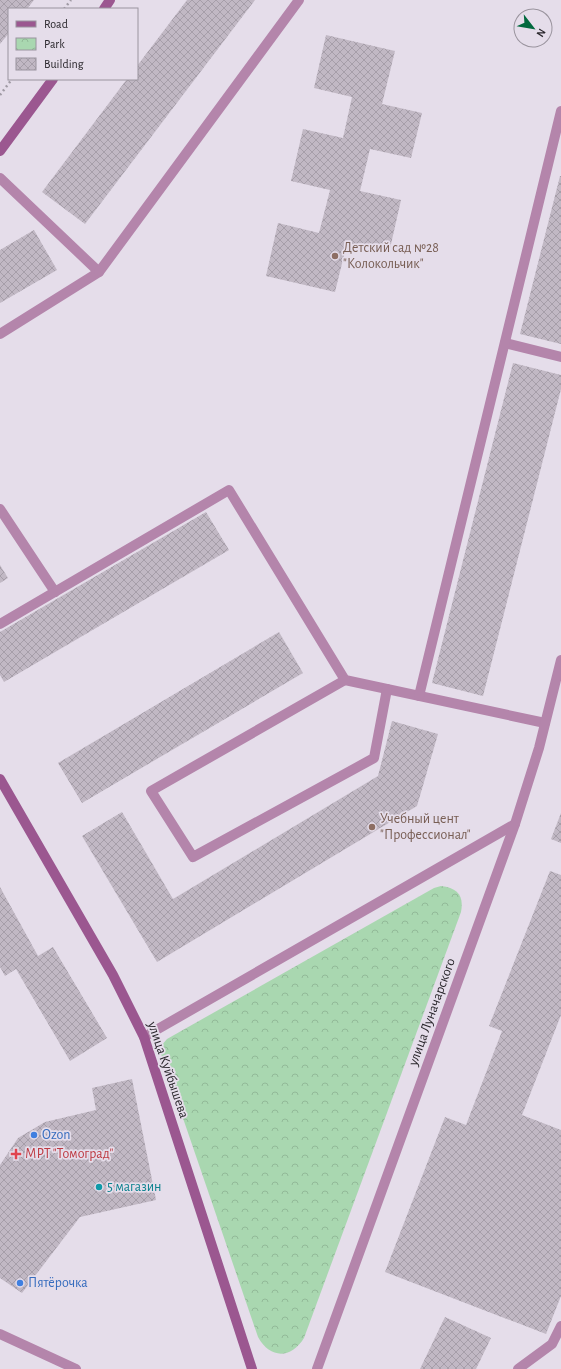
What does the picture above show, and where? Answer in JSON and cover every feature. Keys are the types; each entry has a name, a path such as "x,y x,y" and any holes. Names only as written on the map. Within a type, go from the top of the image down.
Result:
{"street":[{"path":"0,334 99,272 299,0"},
{"path":"0,151 52,80"},
{"path":"419,696 561,111"},
{"path":"0,178 99,272"},
{"path":"505,343 561,357"},
{"path":"0,624 229,490 345,680"},
{"path":"0,508 55,592"},
{"name":"улица Луначарского","path":"317,1369 515,824 545,723 561,660"},
{"path":"387,689 374,758 193,857 151,790 345,680 387,689 419,696 545,723"},
{"name":"улица Куйбышева","path":"0,779 114,974 144,1037 252,1369"},
{"path":"144,1037 515,824"},
{"path":"518,1369 552,1344 561,1326"},
{"path":"0,1334 76,1369"}],"path":[{"path":"0,95 11,80"}],"green space":[{"path":"441,886 456,891 462,901 461,912 304,1338 299,1345 287,1353 274,1353 263,1344 258,1337 161,1054 161,1046 167,1039 434,888"}],"building":[{"path":"0,0 34,0 28,8 8,8 8,34 0,44"},
{"path":"187,0 255,0 85,224 42,192 126,80 138,80 138,65"},
{"path":"326,35 395,51 382,104 422,113 411,158 370,149 360,191 401,200 389,253 347,243 335,292 266,276 278,223 319,233 330,190 291,181 303,129 343,138 352,97 314,88"},
{"path":"561,176 561,344 520,334"},
{"path":"34,230 57,270 0,303 0,250"},
{"path":"513,363 561,375 561,389 483,696 432,683"},
{"path":"206,512 229,550 4,682 0,675 0,632"},
{"path":"0,565 8,578 0,583"},
{"path":"279,632 303,673 82,803 58,763"},
{"path":"392,721 438,734 417,806 157,962 82,836 122,812 173,899 378,776"},
{"path":"561,813 561,843 551,839"},
{"path":"550,871 561,875 561,1015 522,1115 561,1130 561,1296 546,1334 385,1272 445,1117 466,1125 502,1031 489,1026"},
{"path":"0,887 38,956 53,947 107,1038 70,1061 16,969 5,976 0,967"},
{"path":"132,1079 156,1200 80,1217 22,1293 0,1278 0,1165 18,1138 45,1122 96,1110 92,1088"},
{"path":"445,1317 491,1338 476,1369 420,1369"}],"place":[{"name":"Детский сад №28 \"Колокольчик\"","path":"335,256"},
{"name":"Учебный цент \"Профессионал\"","path":"372,827"},
{"name":"Ozon","path":"34,1135"},
{"name":"МРТ \"Томоград\"","path":"16,1154"},
{"name":"5 магазин","path":"99,1187"},
{"name":"Пятёрочка","path":"20,1283"}]}
